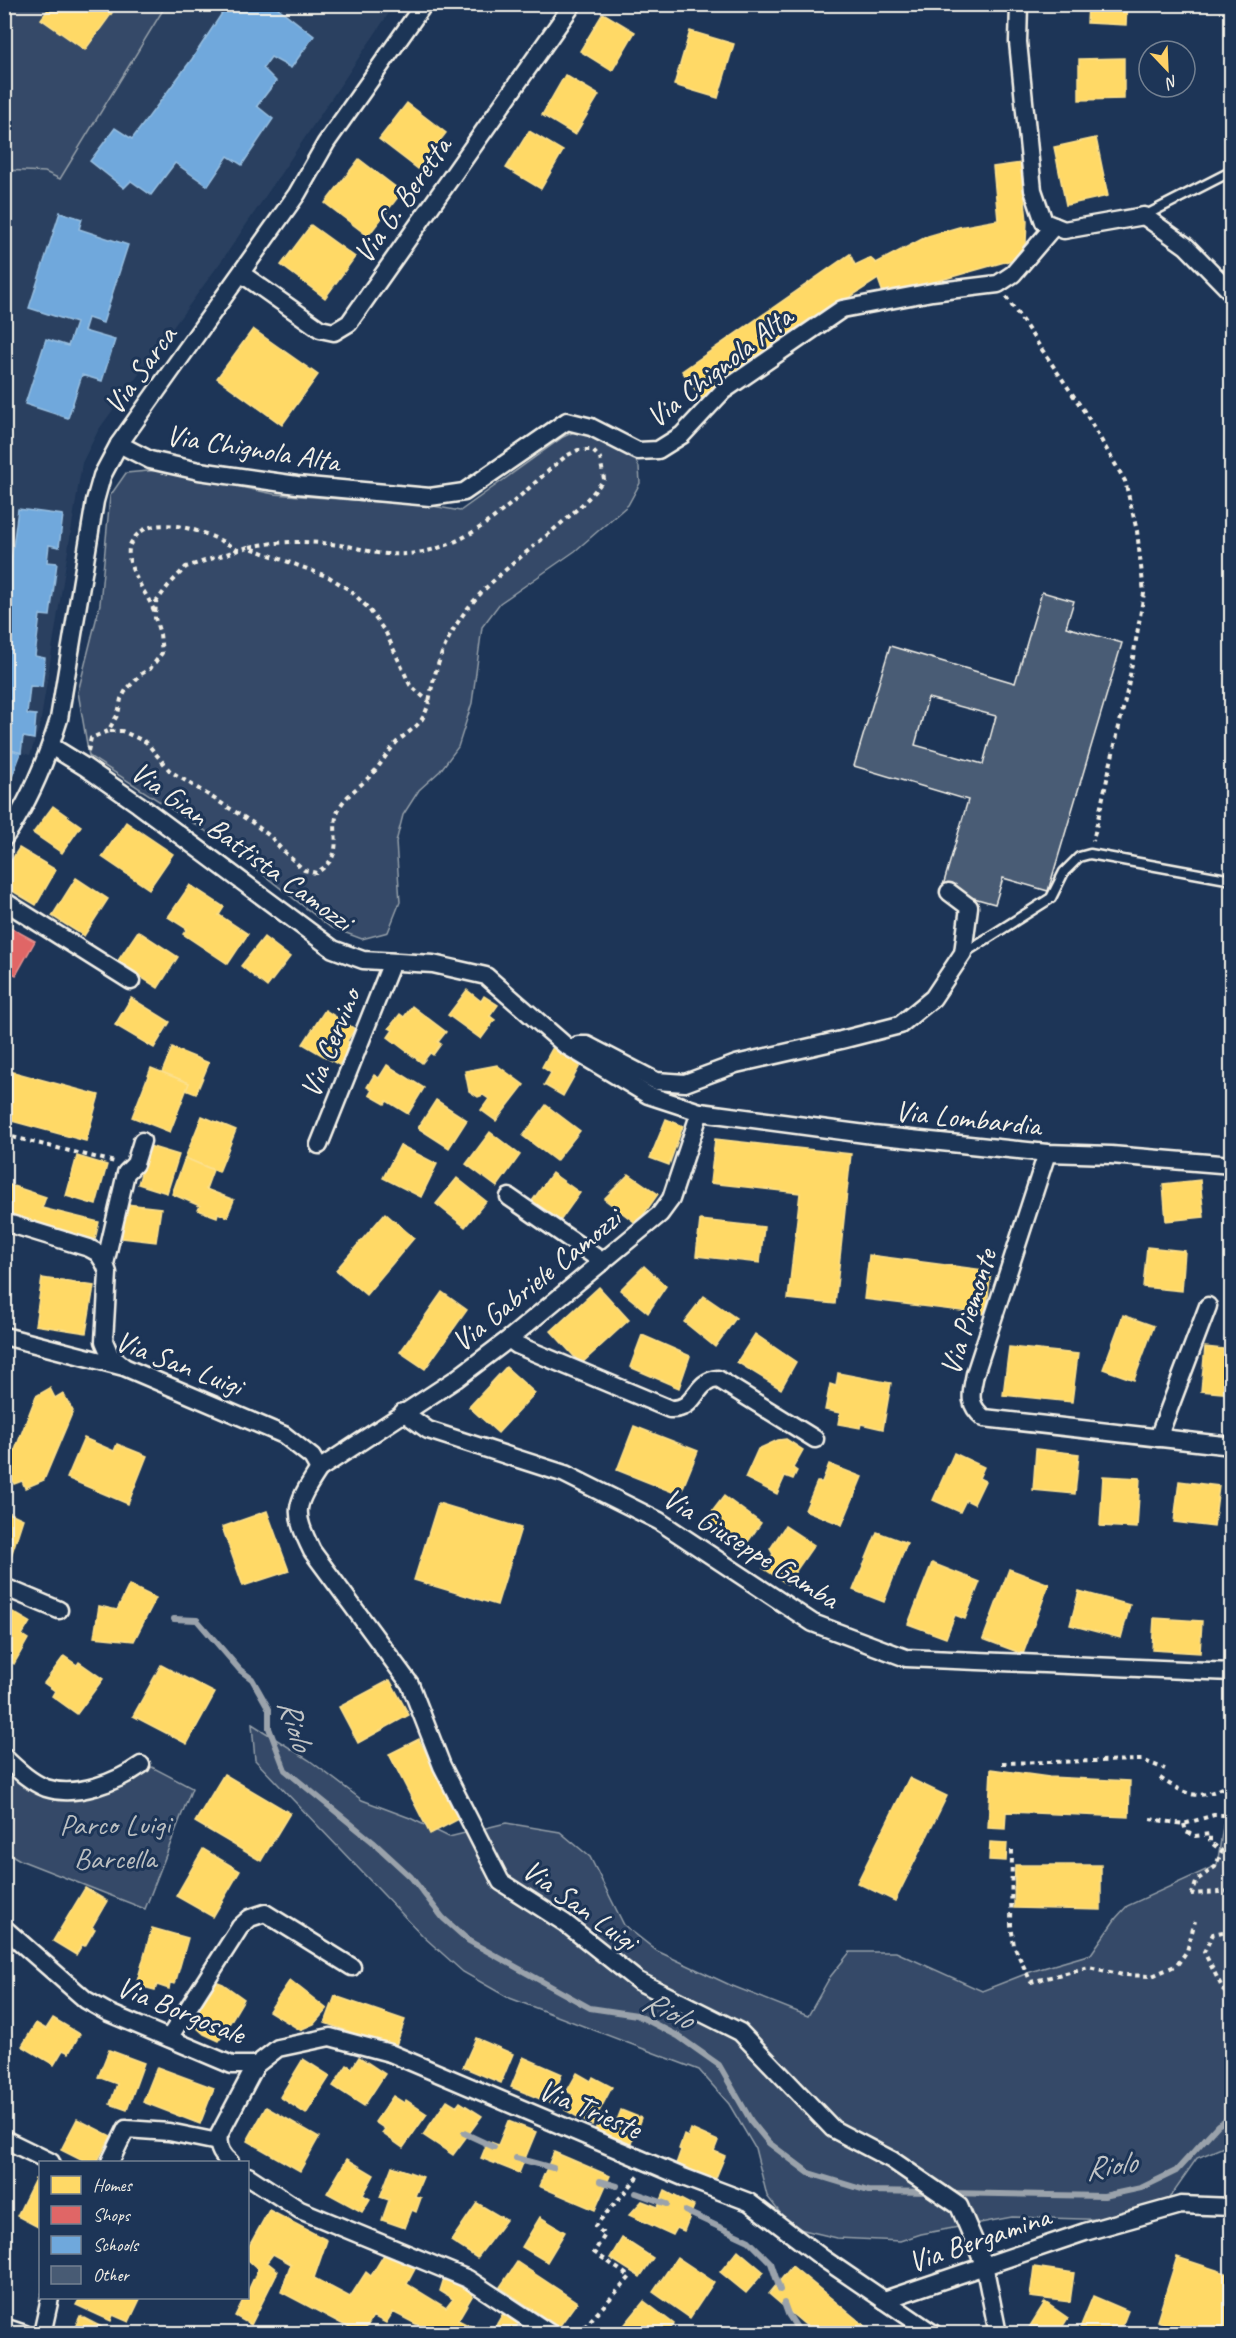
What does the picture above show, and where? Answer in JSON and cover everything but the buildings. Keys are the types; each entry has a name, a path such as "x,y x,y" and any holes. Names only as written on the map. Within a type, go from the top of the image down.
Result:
{"street":[{"name":"Via Sarca","path":"4,838 18,818 51,746 63,700 95,501 102,476 119,444 242,274 297,194 326,143 424,4"},
{"name":"Via G. Beretta","path":"242,274 320,329 334,332 349,323 573,4"},
{"path":"1019,4 1018,42 1033,190 1044,222 1064,230 1144,216 1186,246 1232,293"},
{"path":"998,284 1013,274 1054,226"},
{"name":"Via Chignola Alta","path":"119,444 150,460 199,471 297,485 430,497 464,492 567,421 591,427 638,450 658,450 682,435 723,391 842,309 932,292 998,284"},
{"name":"Via Gian Battista Camozzi","path":"51,746 84,766 333,949 363,960 433,964 486,976 565,1045 648,1095 700,1112"},
{"path":"4,829 18,818"},
{"path":"565,1045 587,1045 656,1082 685,1083 736,1064 900,1025 933,998 963,953 969,907 949,892"},
{"path":"4,901 131,981"},
{"name":"Via Cervino","path":"319,1144 392,962"},
{"name":"Via Lombardia","path":"700,1112 873,1135 1047,1153 1111,1155 1232,1165"},
{"name":"Via Gabriele Camozzi","path":"353,1446 456,1379 509,1339 660,1214 671,1199 700,1112"},
{"path":"105,1264 126,1173 135,1164 142,1141"},
{"name":"Via Piemonte","path":"1047,1153 975,1374 971,1396 974,1409 984,1418 1232,1446"},
{"path":"509,1197 603,1262"},
{"path":"4,1222 89,1248 98,1253 108,1273 104,1341 110,1355 124,1367"},
{"path":"1158,1438 1208,1306"},
{"name":"Via San Luigi","path":"4,1336 124,1367 284,1435 312,1457 319,1469"},
{"path":"509,1339 517,1345 670,1409 679,1409 688,1405 703,1384 710,1379 718,1379 816,1438"},
{"path":"80,1356 98,1347 104,1341"},
{"name":"Via Giuseppe Gamba","path":"403,1412 428,1430 565,1474 658,1521 813,1623 906,1658 1232,1672"},
{"name":"Via San Luigi","path":"353,1446 319,1469 299,1501 297,1513 301,1528 312,1551 410,1684 442,1766 501,1882 565,1923 638,1981 740,2032 833,2129 892,2160 959,2206 984,2264 998,2334"},
{"path":"4,1587 59,1610"},
{"path":"4,1757 32,1781 48,1789 65,1790 105,1784 124,1777 141,1765"},
{"path":"169,2038 240,1927 256,1914 266,1913 352,1967"},
{"name":"Via Borgosale","path":"4,1928 86,2000 109,2013 232,2065 256,2065 219,2135 218,2142"},
{"name":"Via Trieste","path":"256,2065 278,2048 330,2037 390,2053 650,2163 749,2202 824,2259 934,2334"},
{"path":"111,2161 126,2129 170,2132 218,2142 220,2152 228,2161"},
{"path":"4,2139 47,2161"},
{"path":"249,2177 300,2210 468,2279 551,2334"},
{"name":"Via Bergamina","path":"884,2300 984,2264 1181,2205 1232,2207"},
{"path":"42,2334 50,2299"},
{"path":"4,2327 25,2334"}],"lane":[{"path":"1144,216 1232,171"},
{"path":"963,953 1051,898 1064,872 1079,856 1090,854 1232,879"}],"path":[{"path":"998,284 1086,414 1125,481 1137,531 1144,593 1128,687 1090,854"},
{"path":"84,766 91,738 108,731 122,730 146,742 170,771 253,823 271,837 304,870 316,873 333,859 336,846 334,834 339,808 385,760 399,741 412,732 425,718 432,683 456,622 476,596 501,572 597,490 604,479 600,458 592,450 578,450 566,456 495,518 465,538 439,548 411,553 378,553 313,542 269,543 248,547 186,567 156,602 155,613 162,653 150,669 141,674 126,690 121,699 118,714 108,731"},
{"path":"155,613 131,565 129,547 138,531 153,525 168,525 201,532 238,550"},
{"path":"248,547 328,577 351,591 368,608 386,633 410,685 429,702"},
{"path":"4,1135 117,1163 126,1173"},
{"path":"1002,1763 1142,1760 1165,1769"},
{"path":"1160,1778 1183,1794 1203,1796 1232,1782"},
{"path":"1150,1819 1184,1824 1214,1815 1232,1815"},
{"path":"1184,1824 1186,1832 1195,1836 1210,1834 1210,1842 1222,1851 1215,1867 1197,1880 1192,1894 1232,1891"},
{"path":"1012,1850 1011,1925 1014,1946 1031,1982 1089,1967 1123,1975 1152,1976 1177,1965 1187,1950 1195,1921"},
{"path":"1232,1930 1214,1934 1204,1952 1218,1982 1227,1997 1232,2000"},
{"path":"578,2334 630,2277 594,2252 605,2235 595,2226 650,2163"}],"shaded area":[{"path":"384,4 391,10 225,256 99,429 82,463 40,725 30,755 4,748 4,170 45,172 60,179 166,5"}],"green space":[{"path":"33,4 166,5 60,179 45,172 5,170 5,7 31,7"},
{"path":"592,430 630,450 639,467 640,483 628,505 575,551 500,603 482,627 472,703 458,747 440,771 419,790 403,815 396,842 400,902 388,932 362,939 330,927 215,837 89,756 78,692 100,604 110,496 126,473 159,470 274,494 433,506 460,511 563,437 576,431"},
{"path":"252,1724 309,1760 362,1800 410,1818 449,1837 506,1823 560,1832 590,1857 624,1925 657,1951 730,1985 808,2016 830,1977 850,1952 896,1952 982,1991 1033,1971 1091,1954 1127,1906 1217,1865 1227,1801 1231,1790 1231,2144 1197,2158 1167,2201 1118,2220 1012,2217 921,2234 900,2241 837,2238 791,2227 767,2196 755,2148 729,2104 699,2070 507,1997 463,1972 424,1937 255,1760"},
{"name":"Parco Luigi Barcella","path":"4,1765 41,1793 136,1777 152,1767 192,1788 145,1909 20,1860 5,1851"}],"waterway":[{"name":"Riolo","path":"174,1619 197,1620 240,1670 252,1679 269,1709 269,1728 285,1770 373,1842 411,1877 443,1918 469,1941 590,2008 637,2015 678,2036 719,2065 751,2121 769,2143 809,2173 868,2191 932,2192"},
{"name":"Riolo","path":"948,2193 1104,2196 1141,2188 1176,2171 1218,2125 1232,2116"},
{"path":"464,2133 494,2147"},
{"path":"516,2158 553,2168"},
{"path":"600,2181 617,2186"},
{"path":"636,2193 667,2204"},
{"path":"685,2211 749,2241 771,2263 780,2290"},
{"path":"784,2303 801,2334"}]}
